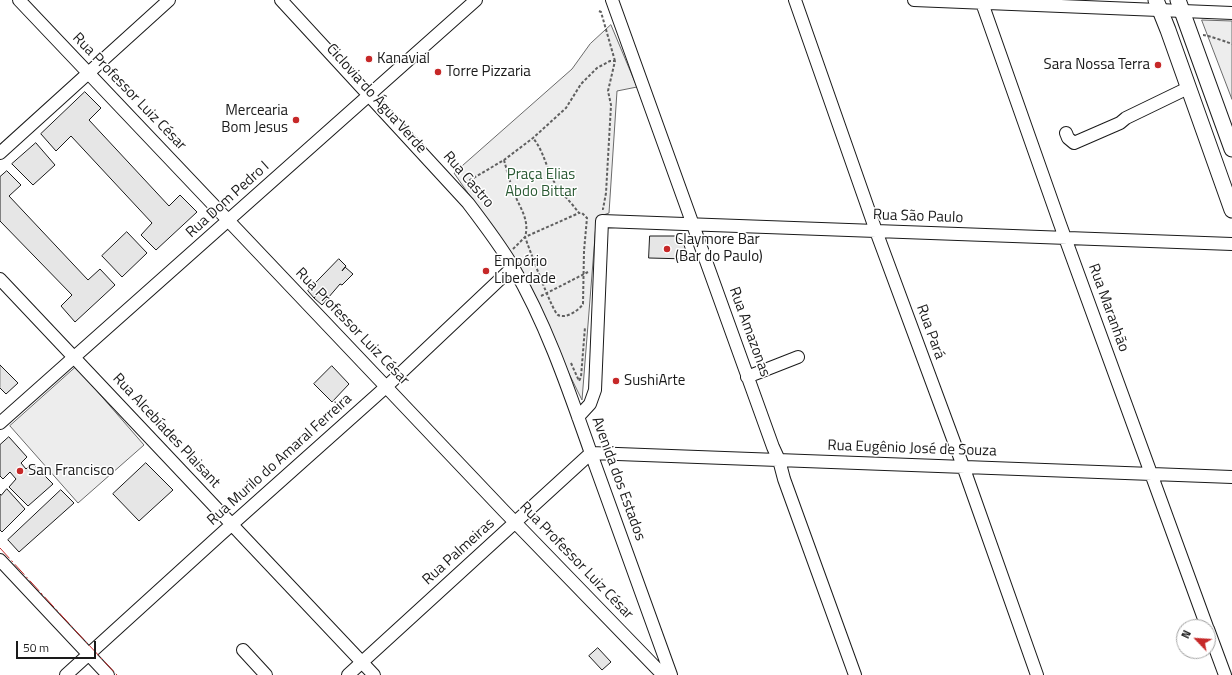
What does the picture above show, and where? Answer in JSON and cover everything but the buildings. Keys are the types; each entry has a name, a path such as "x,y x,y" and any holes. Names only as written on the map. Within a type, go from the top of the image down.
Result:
{"main road":[{"path":"1158,5 1232,210"},
{"path":"1180,6 1232,149"}],"street":[{"name":"Rua Professor Luiz César","path":"19,0 515,522 663,675"},
{"path":"0,153 169,0"},
{"name":"Rua Castro","path":"282,0 468,203 484,224 513,267 540,321 578,417"},
{"name":"Rua Dom Pedro I","path":"0,423 476,0"},
{"name":"Rua Amazonas","path":"612,0 747,376 779,460 784,478 854,675"},
{"name":"Rua Pará","path":"795,0 876,231 963,466 1037,675"},
{"path":"914,0 1158,5 1180,6 1232,13"},
{"name":"Rua Maranhão","path":"981,1 1205,619"},
{"path":"1066,133 1068,138 1074,143 1120,123 1126,118 1188,88"},
{"name":"Rua São Paulo","path":"598,215 693,224 1232,244"},
{"name":"Avenida dos Estados","path":"598,215 595,390 590,404 578,417 671,675"},
{"name":"Rua Murilo do Amaral Ferreira","path":"66,675 386,386 513,267"},
{"name":"Rua Alcebíades Plaisant","path":"0,279 374,675"},
{"path":"747,376 798,357"},
{"name":"Rua Eugênio José de Souza","path":"591,453 1232,477"},
{"name":"Rua Palmeiras","path":"348,675 591,453"},
{"path":"0,560 108,675"},
{"path":"243,650 266,675"},
{"name":"Rua Maranhão","path":"1216,650 1225,675"}],"path":[{"path":"587,218 598,215 603,209 606,193 611,104 608,91 615,61 601,12 599,11"},
{"path":"1191,34 1206,35 1221,42 1229,42 1232,44"},
{"path":"464,184 504,160 533,138 566,108 581,84 597,68 610,61 615,61"},
{"path":"504,160 514,193 525,215 528,229 525,237 556,313 564,316 572,313 583,304 583,275 587,218 579,212 554,182 547,168 539,145 533,138"},
{"path":"513,267 511,250 525,237 579,212"},
{"path":"540,296 589,271 589,279"},
{"path":"571,362 579,381 582,377 585,324"}],"shaded area":[{"path":"1202,20 1232,21 1232,99"},
{"name":"Praça Elias Abdo Bittar","path":"611,25 637,87 617,91 609,213 598,217 596,224 582,400 510,254 454,173 572,69 590,44"},
{"path":"76,367 144,445 78,503 10,426"}],"power":[{"path":"0,548 117,675"}],"place":[{"name":"Kanavial","path":"369,59"},
{"name":"Sara Nossa Terra","path":"1158,65"},
{"name":"Torre Pizzaria","path":"438,72"},
{"name":"Mercearia Bom Jesus","path":"296,120"},
{"name":"Claymore Bar (Bar do Paulo)","path":"667,249"},
{"name":"Empório Liberdade","path":"486,271"},
{"name":"SushiArte","path":"616,381"},
{"name":"San Francisco","path":"20,471"}]}
